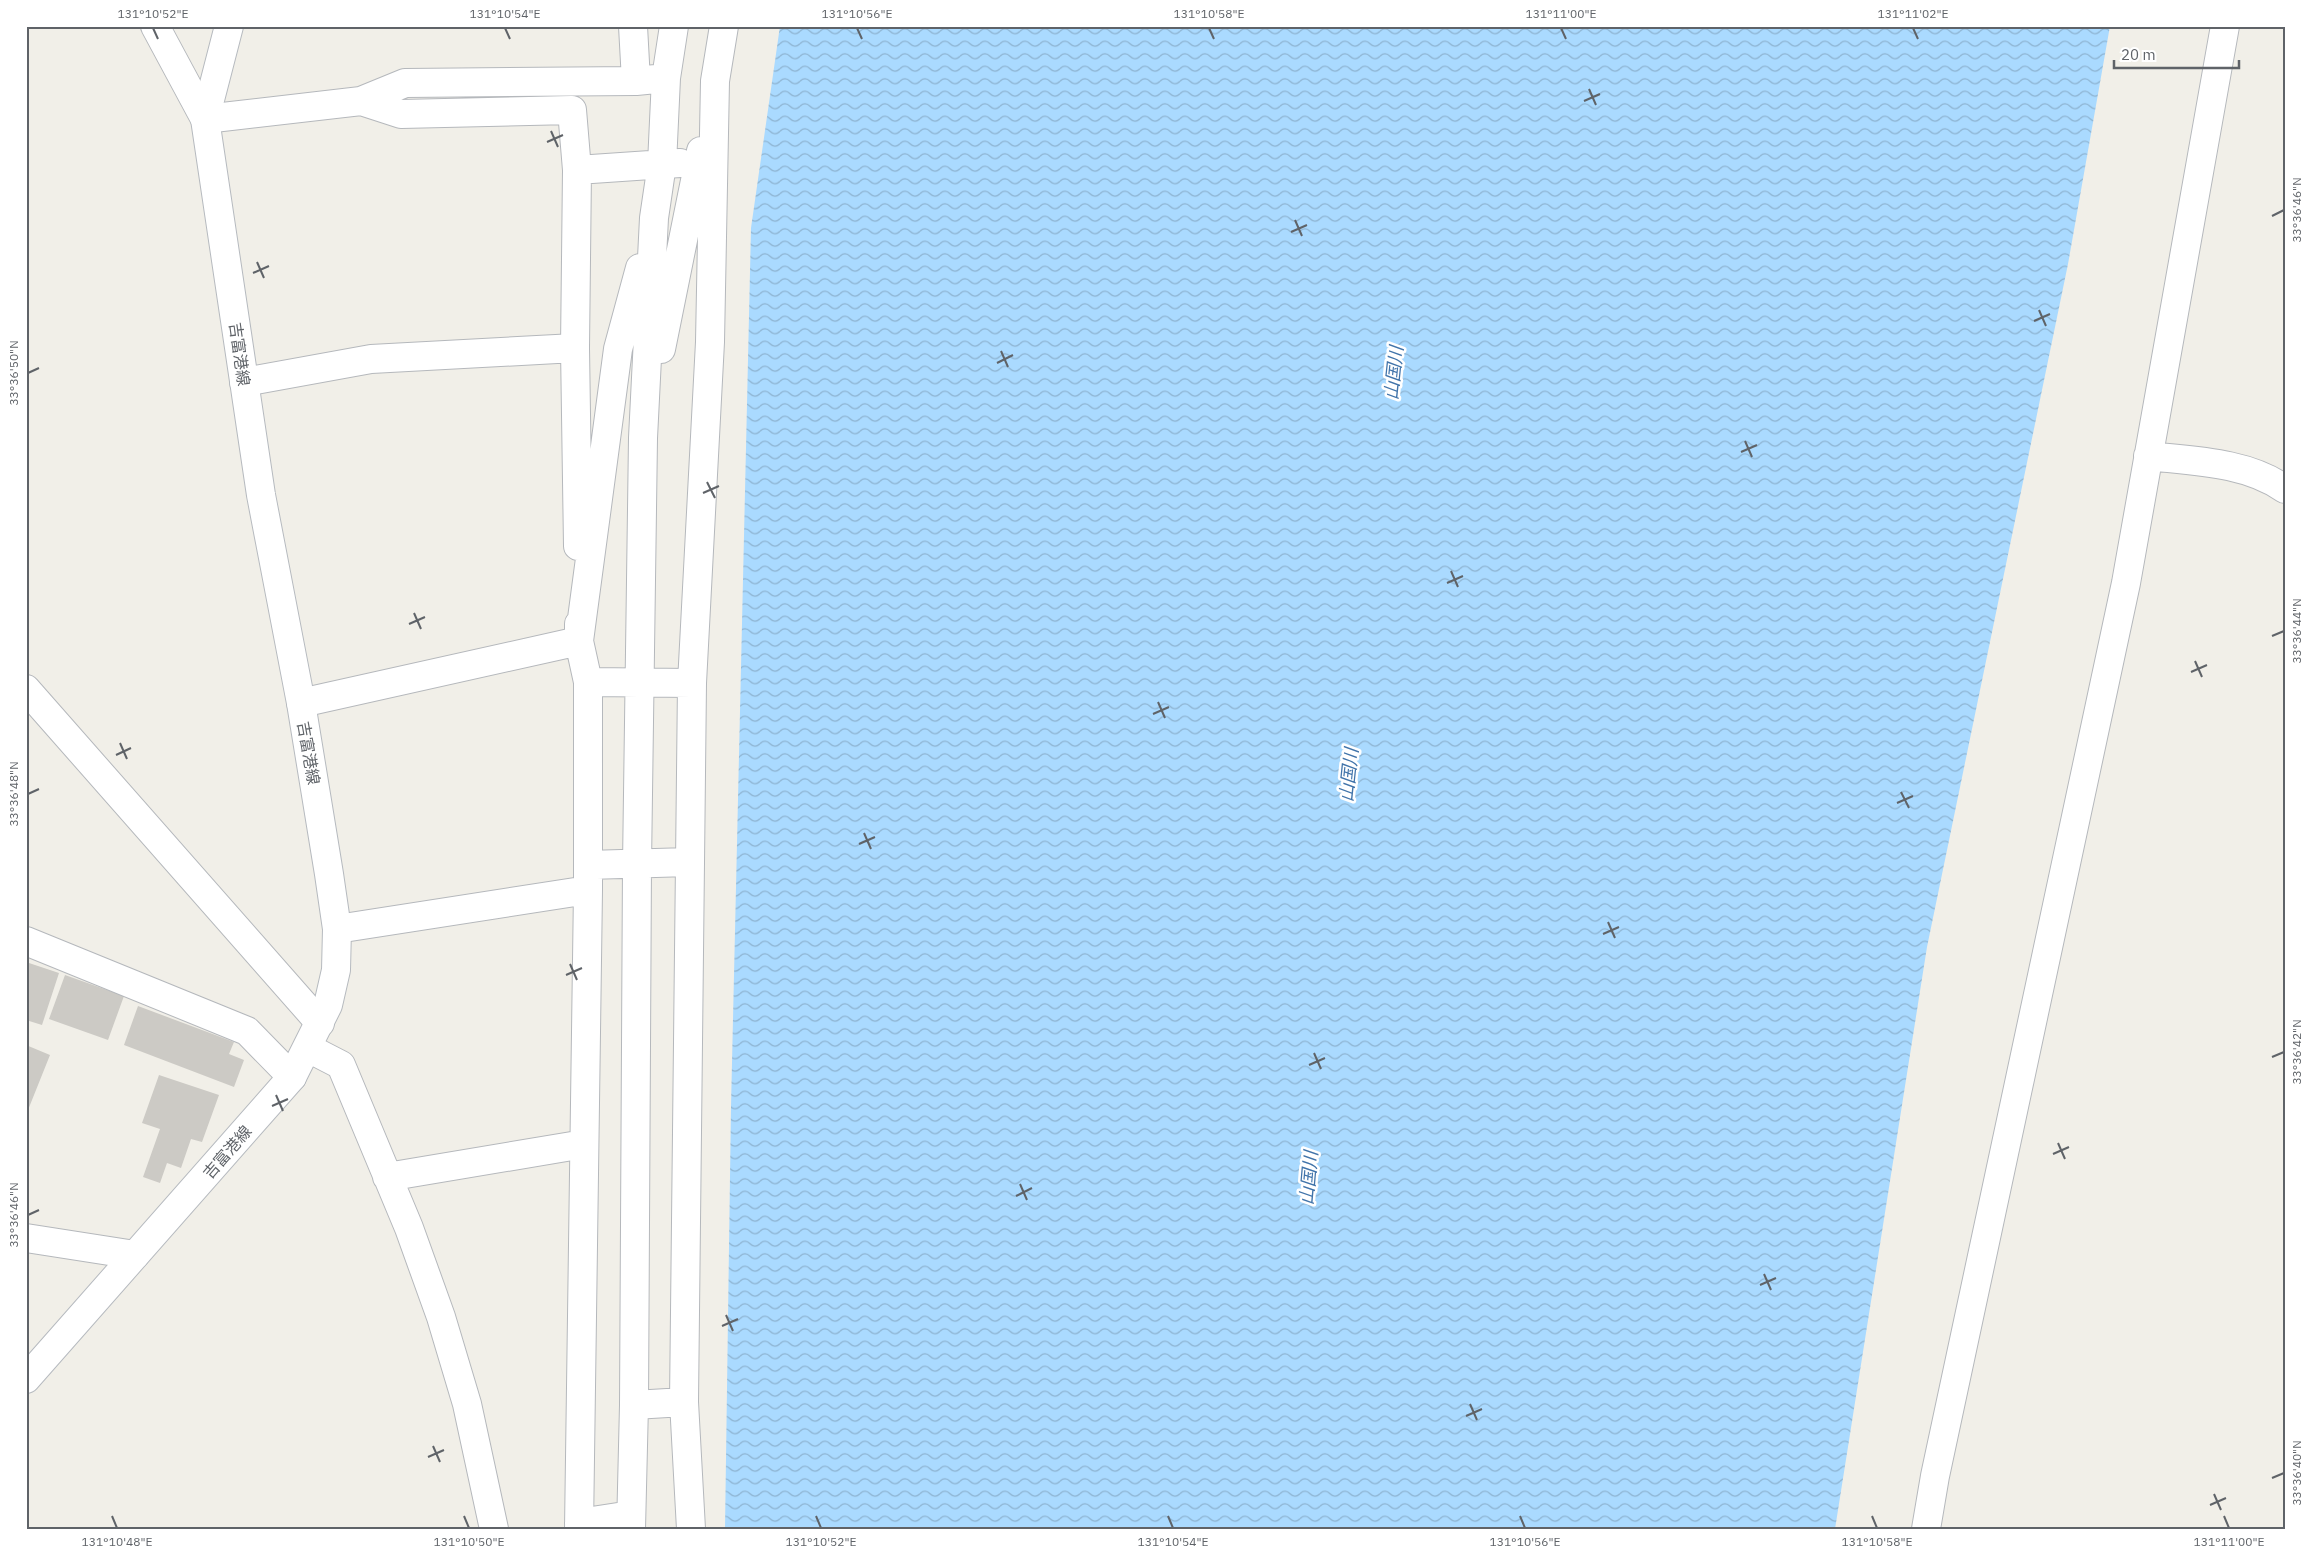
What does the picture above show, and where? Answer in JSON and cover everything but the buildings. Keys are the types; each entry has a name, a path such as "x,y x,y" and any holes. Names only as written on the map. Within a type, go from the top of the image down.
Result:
{"street":[{"path":"156,26 205,119 361,102 405,83 636,81 666,78"},
{"name":"吉富港線","path":"26,1379 292,1077 328,1005 336,970 337,929 301,703 261,495 205,119 229,26"},
{"path":"632,26 636,81"},
{"path":"361,102 401,114 572,110 577,170 575,348 579,641 588,682 588,878 579,1526 631,1522 634,1405 637,865 643,438 654,218 662,164 666,78 674,26"},
{"path":"643,438 715,81 724,26"},
{"path":"1926,1529 1935,1476 2126,583 2225,26"},
{"path":"691,1529 684,1402 689,862 692,684 710,342 715,81"},
{"path":"577,170 698,162"},
{"path":"579,641 618,349 654,218"},
{"path":"244,382 370,359 575,348"},
{"path":"2148,456 2232,467 2270,479 2285,490"},
{"path":"301,703 579,641"},
{"path":"588,682 692,684"},
{"path":"26,689 320,1023"},
{"path":"337,929 588,878 637,865 689,862"},
{"path":"26,941 247,1031 292,1077"},
{"path":"308,1048 341,1065 388,1177 441,1317 467,1404 494,1529"},
{"path":"388,1177 584,1144"},
{"path":"26,1238 135,1255"},
{"path":"634,1405 684,1402"}],"water":[{"name":"山国川","path":"780,26 2110,26 2068,264 1927,947 1835,1529 725,1529 731,1107 751,228"}]}
